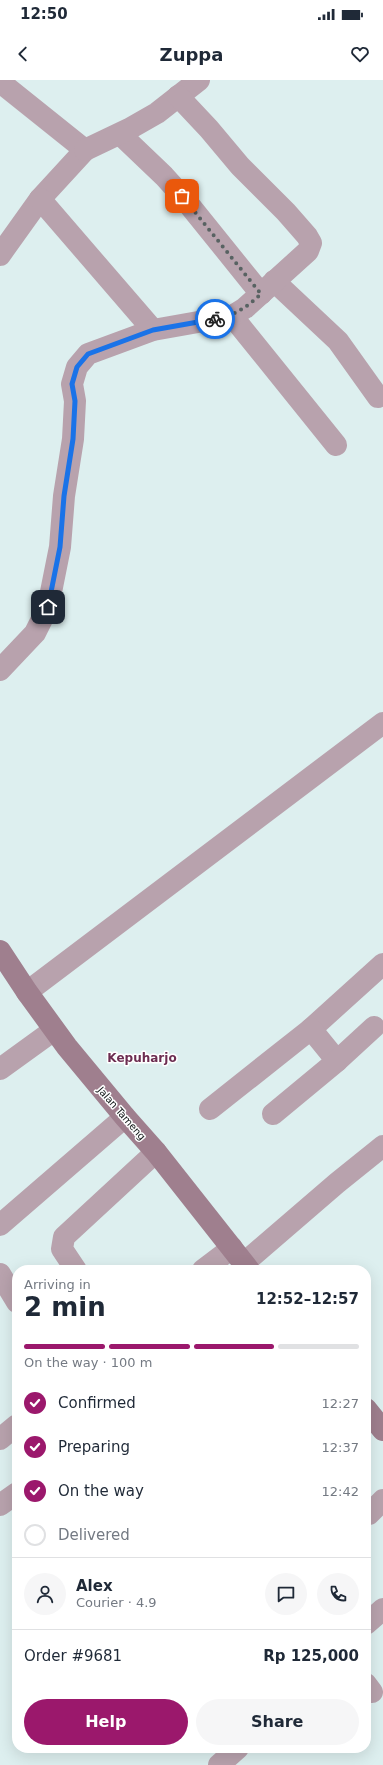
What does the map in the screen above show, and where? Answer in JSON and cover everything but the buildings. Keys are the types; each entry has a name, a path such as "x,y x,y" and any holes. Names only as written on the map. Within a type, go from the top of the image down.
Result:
{"street":[{"path":"0,255 40,199 85,150 120,134 157,113 200,80"},
{"path":"0,82 85,150"},
{"path":"0,670 35,633 48,607 60,547 64,496 73,439 75,401 72,384 77,367 88,354 153,330 232,316 245,308 268,288 308,251 311,243 307,236 286,212 240,166 209,129 178,96"},
{"path":"120,134 177,191 268,288 338,341 378,397"},
{"path":"40,199 153,330"},
{"path":"232,316 336,445"},
{"path":"27,992 383,723"},
{"name":"Jalan Tameng","path":"0,951 54,1030 125,1117 156,1152 242,1260"},
{"path":"210,1109 312,1029 383,964"},
{"path":"273,1114 337,1061 380,1028"},
{"path":"312,1029 337,1061"},
{"path":"0,1069 54,1030"},
{"path":"0,1225 125,1117"},
{"path":"222,1265 242,1260 383,1146"},
{"path":"73,1265 62,1249 64,1237 156,1152"},
{"path":"0,1274 12,1294"},
{"path":"371,1415 383,1430"},
{"path":"0,1439 12,1429"},
{"path":"0,1506 12,1497"},
{"path":"371,1620 383,1609"},
{"path":"219,1765 232,1753"}],"way so far":[{"path":"182,196 261,294 245,308 232,316 215,319"}],"district":[{"name":"Kepuharjo","path":"142,1058"}],"route":[{"path":"48,607 60,547 64,496 73,439 75,401 72,384 77,367 88,354 153,330 215,319"}]}
